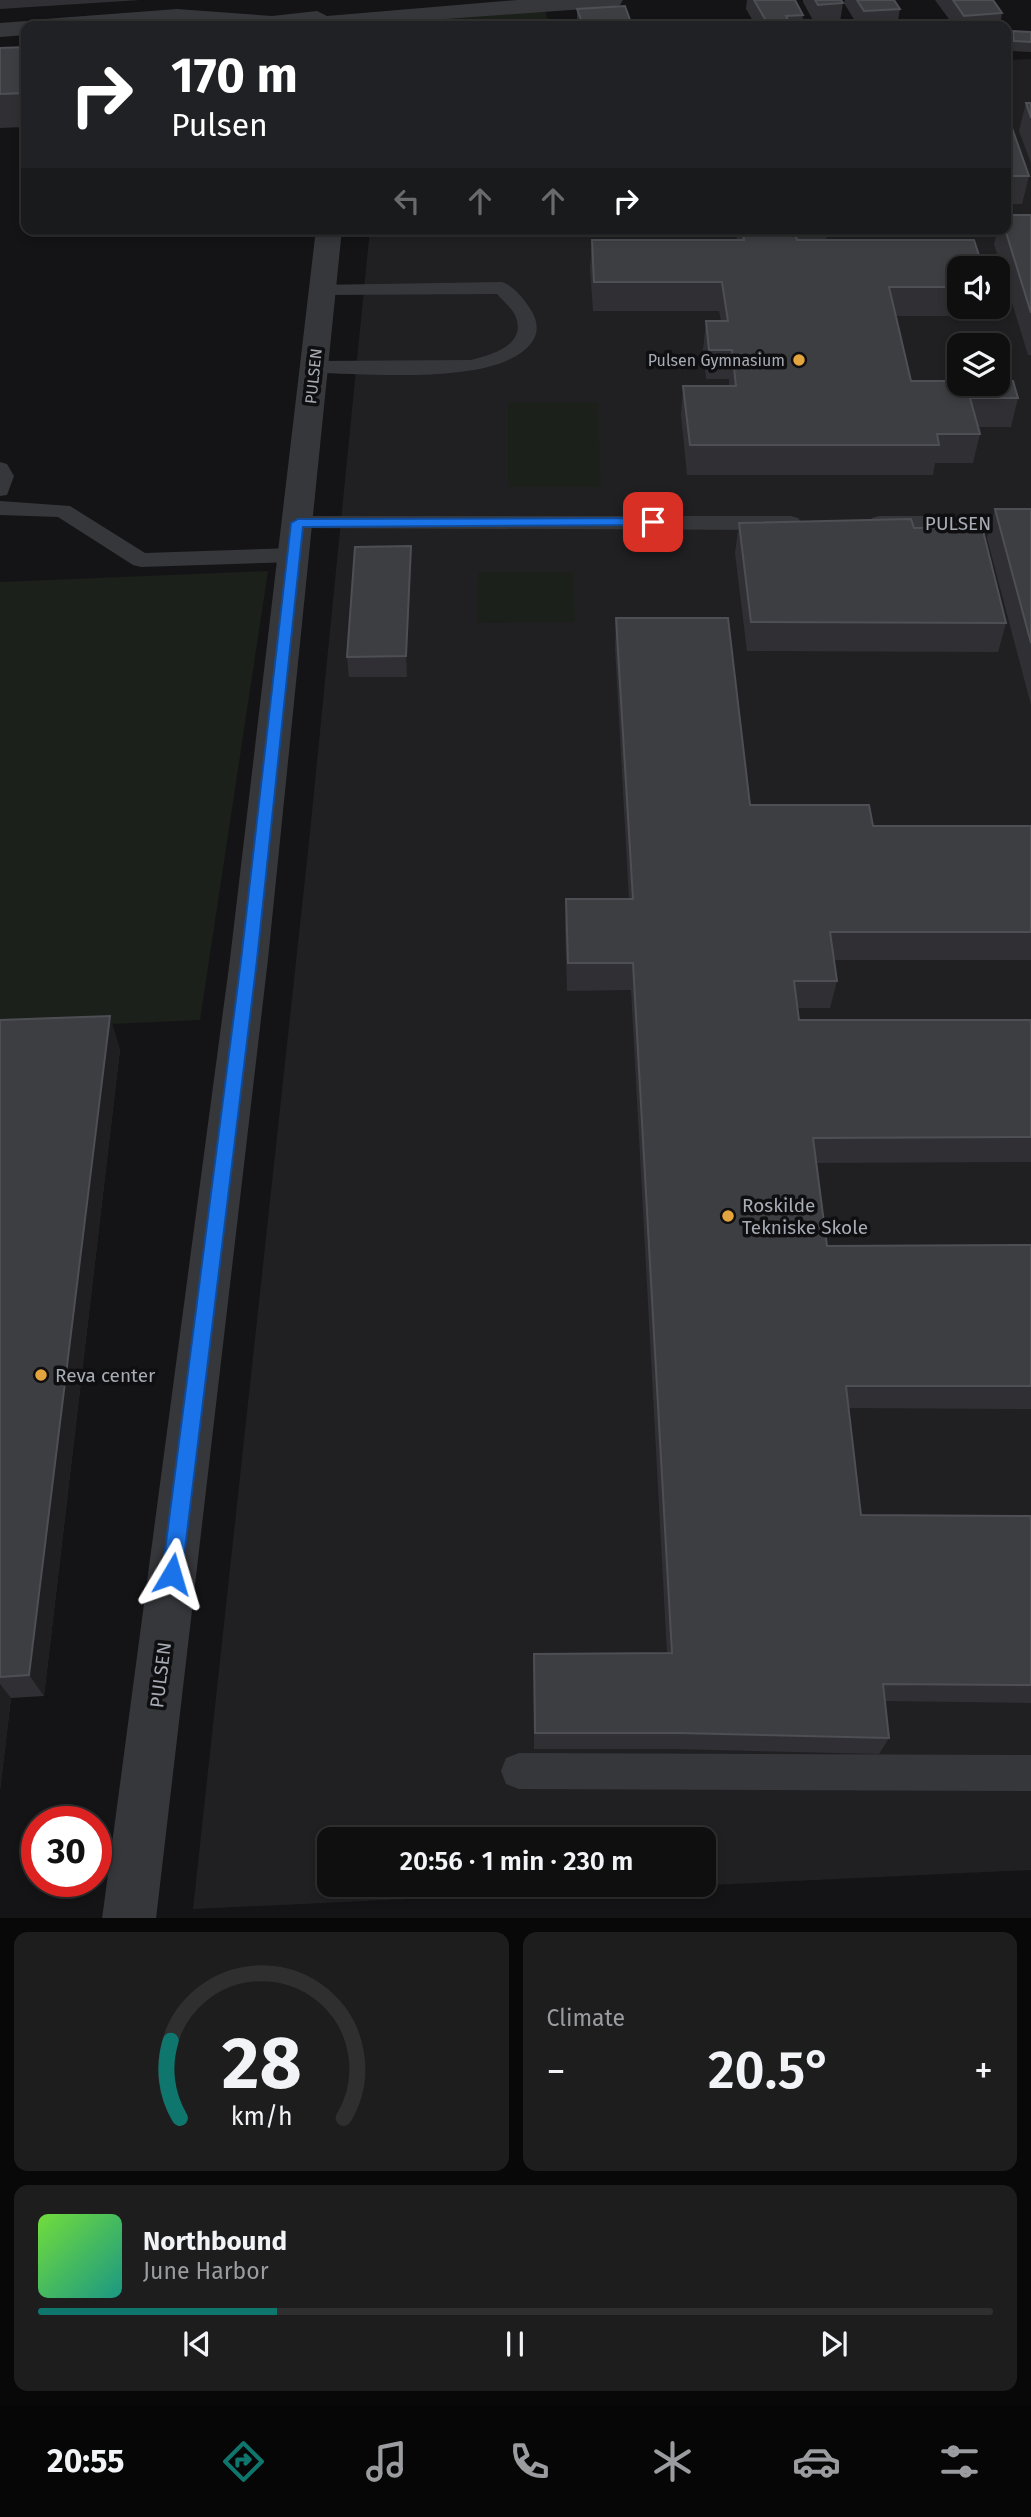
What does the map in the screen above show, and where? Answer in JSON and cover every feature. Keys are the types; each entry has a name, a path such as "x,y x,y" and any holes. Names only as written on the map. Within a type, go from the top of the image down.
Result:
{"street":[{"path":"288,21 612,0"},
{"path":"111,21 177,16 245,21"},
{"path":"0,30 21,28"},
{"name":"PULSEN","path":"129,1918 249,960 327,235"}],"lane":[{"path":"314,367 461,367 483,364 517,348 526,336 528,324 523,312 502,288 322,289"},
{"path":"0,468 4,476 0,490"},
{"path":"0,508 64,511 141,559 294,555"},
{"path":"298,523 818,523"},
{"name":"PULSEN","path":"860,523 1031,523"},
{"path":"519,1771 1031,1773"}],"shaded area":[{"path":"544,8 548,21 393,21"},
{"name":"Roskilde Tekniske Skole","path":"1031,59 1031,1870 716,1885 716,1827 317,1827 317,1897 451,1897 193,1909 309,842 369,235 1011,235 1011,60"},
{"path":"508,402 598,402 601,487 508,487"},
{"path":"268,571 200,1020 0,1029 0,582"},
{"path":"478,572 573,572 575,622 477,623"}],"building":[{"path":"754,0 795,0 803,15 786,16 788,21 766,21"},
{"path":"815,0 841,0 843,3 818,5"},
{"path":"857,0 894,0 900,9 864,11"},
{"path":"953,0 993,0 1002,13 964,16"},
{"path":"625,6 630,20 582,21 577,9"},
{"path":"1013,31 1031,32 1031,42 1014,41"},
{"path":"21,47 21,93 0,94 0,48"},
{"path":"1026,103 1031,103 1031,118"},
{"path":"1011,125 1029,176 1011,176"},
{"path":"1011,215 1031,215 1031,313 1007,235 1011,235"},
{"name":"Pulsen Gymnasium","path":"743,235 796,235 797,240 974,240 979,256 947,256 947,287 889,287 911,381 947,381 947,396 1010,396 1010,381 1013,381 1018,398 970,398 980,434 937,434 939,445 690,445 683,386 736,386 732,350 709,350 706,321 728,321 722,282 594,282 592,240 744,240"},
{"path":"995,509 1031,509 1031,643"},
{"path":"911,519 914,528 982,527 1006,623 751,622 739,523"},
{"path":"411,546 406,656 347,657 355,547"},
{"name":"Roskilde Tekniske Skole","path":"616,618 728,618 750,805 869,805 873,826 1031,826 1031,932 830,932 837,981 794,981 799,1020 1031,1020 1031,1137 813,1138 827,1246 1031,1245 1031,1386 846,1386 861,1515 1031,1516 1031,1685 883,1684 889,1738 535,1733 534,1654 672,1653 633,963 568,963 566,899 633,899"},
{"name":"Reva center","path":"110,1016 29,1675 0,1677 0,1020"}],"place":[{"name":"Pulsen Gymnasium","path":"799,360"},
{"name":"Roskilde Tekniske Skole","path":"728,1216"},
{"name":"Reva center","path":"41,1375"}],"route":[{"path":"172,1574 249,960 298,523 653,522"}]}
